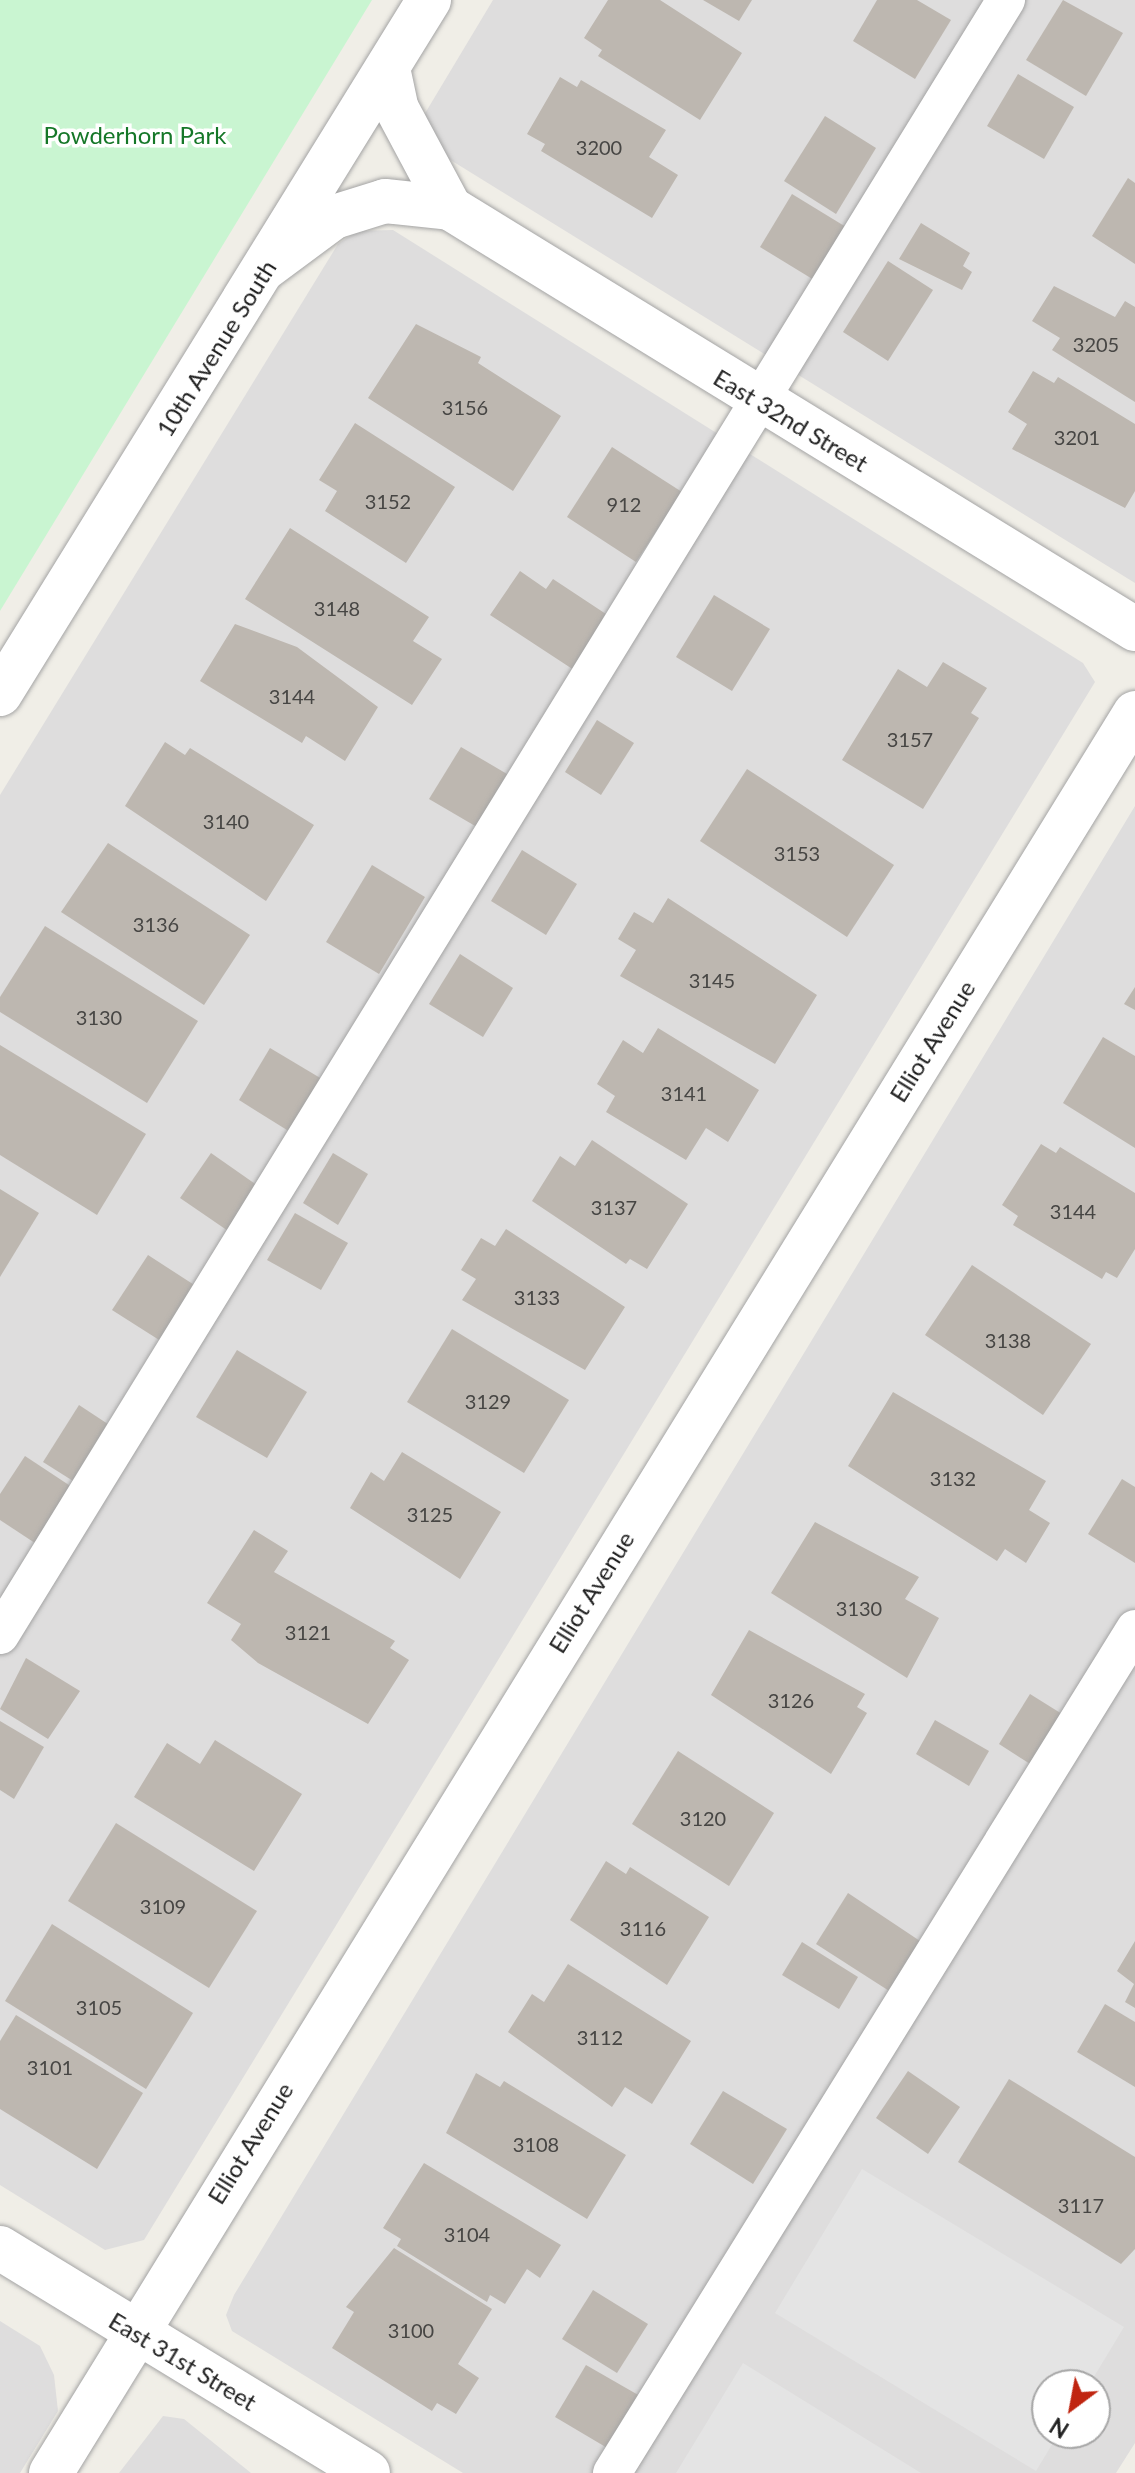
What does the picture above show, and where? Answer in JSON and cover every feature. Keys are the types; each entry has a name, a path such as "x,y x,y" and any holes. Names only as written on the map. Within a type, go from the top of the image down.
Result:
{"street":[{"name":"10th Avenue South","path":"0,694 429,0"},
{"name":"East 32nd Street","path":"388,68 396,107 450,208"},
{"name":"East 32nd Street","path":"265,268 334,217 385,201 450,208 762,404 1135,629"},
{"name":"Elliot Avenue","path":"51,2473 134,2330 1135,713"},
{"name":"East 31st Street","path":"0,2248 368,2473"}],"lane":[{"path":"0,1635 762,404 1006,0"},
{"path":"612,2473 1135,1629"}],"shaded area":[{"path":"493,0 1135,0 1135,583 436,151 421,120"},
{"path":"393,230 1083,663 1095,682 144,2240 105,2250 0,2185 0,795 338,244 357,231"},
{"path":"1135,806 1135,2443 1116,2473 463,2473 232,2331 226,2315 234,2295"},
{"path":"862,2169 1124,2327 1099,2369 1031,2369 1031,2449 1049,2449 1036,2471 775,2313"},
{"path":"0,2321 40,2346 54,2375 58,2411 20,2473 0,2473"},
{"path":"743,2363 921,2473 676,2473"},
{"path":"163,2416 184,2419 251,2473 119,2473"}],"green space":[{"name":"Powderhorn Park","path":"0,0 372,0 0,611"}],"building":[{"path":"608,0 660,0 742,53 700,120 598,56 602,50 584,38"},
{"path":"703,0 752,0 739,21"},
{"path":"877,0 917,0 951,20 915,79 853,41"},
{"path":"1063,0 1123,33 1086,96 1026,60"},
{"path":"1018,74 1074,107 1044,159 987,126"},
{"path":"560,77 577,87 581,80 666,130 649,157 678,175 652,218 541,151 545,144 527,134"},
{"path":"825,116 876,148 836,214 784,181"},
{"path":"1128,178 1135,183 1135,264 1092,236"},
{"path":"792,194 846,227 814,280 760,247"},
{"path":"921,223 970,253 963,266 972,272 962,290 899,259"},
{"path":"888,261 933,290 888,361 843,332"},
{"path":"1054,286 1115,317 1125,301 1135,307 1135,402 1052,350 1060,338 1032,321"},
{"path":"416,324 481,357 478,363 561,416 513,491 368,398"},
{"path":"1033,371 1054,383 1058,377 1135,424 1135,491 1125,508 1012,449 1027,424 1008,412"},
{"path":"355,423 455,487 406,563 325,511 337,491 319,480"},
{"path":"612,447 682,492 636,562 567,517"},
{"path":"290,528 429,617 413,641 442,659 412,705 245,599"},
{"path":"520,571 546,589 553,579 615,620 580,674 490,615"},
{"path":"714,595 770,629 732,691 676,657"},
{"path":"235,624 297,647 378,707 345,761 306,736 302,743 200,681"},
{"path":"943,662 987,688 971,713 979,718 923,809 842,760 898,669 927,687"},
{"path":"597,720 634,743 601,795 565,772"},
{"path":"165,742 185,755 190,748 314,825 266,901 125,806"},
{"path":"461,747 514,778 482,830 429,799"},
{"path":"747,769 894,865 847,937 700,841"},
{"path":"108,843 250,935 204,1005 61,912"},
{"path":"522,850 577,884 546,935 491,901"},
{"path":"372,865 425,897 379,974 326,942"},
{"path":"668,898 817,995 775,1064 620,976 636,950 618,939 634,912 653,923"},
{"path":"45,926 198,1021 147,1103 0,1012 0,997"},
{"path":"460,954 513,988 483,1037 429,1004"},
{"path":"1135,987 1135,1010 1124,1004"},
{"path":"658,1028 759,1090 728,1142 706,1128 686,1160 606,1112 615,1096 597,1084 623,1040 643,1053"},
{"path":"1103,1037 1135,1056 1135,1148 1063,1103"},
{"path":"0,1045 146,1134 97,1215 0,1155"},
{"path":"270,1048 327,1082 295,1135 239,1100"},
{"path":"592,1140 688,1204 647,1269 630,1259 626,1264 532,1201 560,1156 575,1166"},
{"path":"1041,1144 1056,1153 1060,1147 1135,1193 1135,1249 1117,1278 1106,1272 1102,1279 1013,1225 1018,1216 1002,1205"},
{"path":"211,1153 264,1190 234,1235 180,1198"},
{"path":"333,1153 368,1174 338,1225 303,1203"},
{"path":"0,1189 39,1213 0,1277"},
{"path":"295,1213 348,1243 321,1290 267,1260"},
{"path":"506,1229 625,1307 585,1370 462,1300 476,1279 461,1270 481,1238 495,1246"},
{"path":"148,1255 202,1290 167,1345 112,1310"},
{"path":"972,1265 1091,1344 1043,1415 925,1335"},
{"path":"452,1329 569,1400 524,1473 407,1402"},
{"path":"237,1350 307,1392 267,1458 196,1417"},
{"path":"893,1392 1046,1481 1029,1510 1050,1523 1026,1563 1005,1549 997,1561 848,1466"},
{"path":"79,1405 117,1430 81,1486 43,1462"},
{"path":"402,1452 501,1512 460,1579 350,1508 371,1472 384,1481"},
{"path":"25,1456 81,1493 44,1549 0,1520 0,1494"},
{"path":"1122,1479 1135,1487 1135,1563 1088,1534"},
{"path":"815,1522 919,1577 905,1599 939,1618 907,1678 771,1593"},
{"path":"254,1530 288,1551 274,1572 395,1641 390,1648 409,1660 368,1724 258,1663 231,1640 241,1624 207,1603"},
{"path":"749,1630 865,1694 857,1707 867,1713 831,1774 711,1695"},
{"path":"26,1658 80,1691 48,1739 0,1709"},
{"path":"1030,1694 1070,1719 1038,1769 999,1744"},
{"path":"935,1720 989,1751 969,1786 916,1754"},
{"path":"0,1721 44,1747 14,1799 0,1790"},
{"path":"215,1740 302,1794 254,1871 134,1797 167,1743 200,1764"},
{"path":"678,1751 774,1813 729,1886 632,1824"},
{"path":"116,1823 257,1911 209,1988 68,1901"},
{"path":"606,1861 626,1874 630,1867 709,1917 667,1985 570,1920"},
{"path":"848,1893 929,1947 897,1996 816,1944"},
{"path":"52,1924 193,2013 146,2089 5,2001"},
{"path":"1135,1941 1135,2008 1125,2002 1134,1984 1117,1971"},
{"path":"802,1942 858,1977 839,2009 782,1975"},
{"path":"568,1964 691,2041 652,2104 625,2087 612,2107 508,2032 532,1994 544,2002"},
{"path":"1105,2004 1135,2022 1135,2087 1077,2052"},
{"path":"16,2015 143,2093 97,2169 0,2109 0,2041"},
{"path":"908,2071 960,2107 928,2154 876,2118"},
{"path":"476,2073 500,2087 504,2081 626,2155 587,2219 446,2133"},
{"path":"1009,2079 1135,2157 1135,2249 1121,2264 958,2162"},
{"path":"723,2091 787,2129 753,2184 690,2144"},
{"path":"424,2163 561,2245 540,2278 527,2269 505,2304 490,2295 487,2302 397,2246 401,2239 383,2228"},
{"path":"394,2248 492,2309 458,2364 479,2378 456,2414 437,2403 432,2411 332,2348 354,2312 346,2307"},
{"path":"593,2290 648,2324 617,2373 562,2339"},
{"path":"586,2365 640,2396 609,2449 555,2417"}]}
